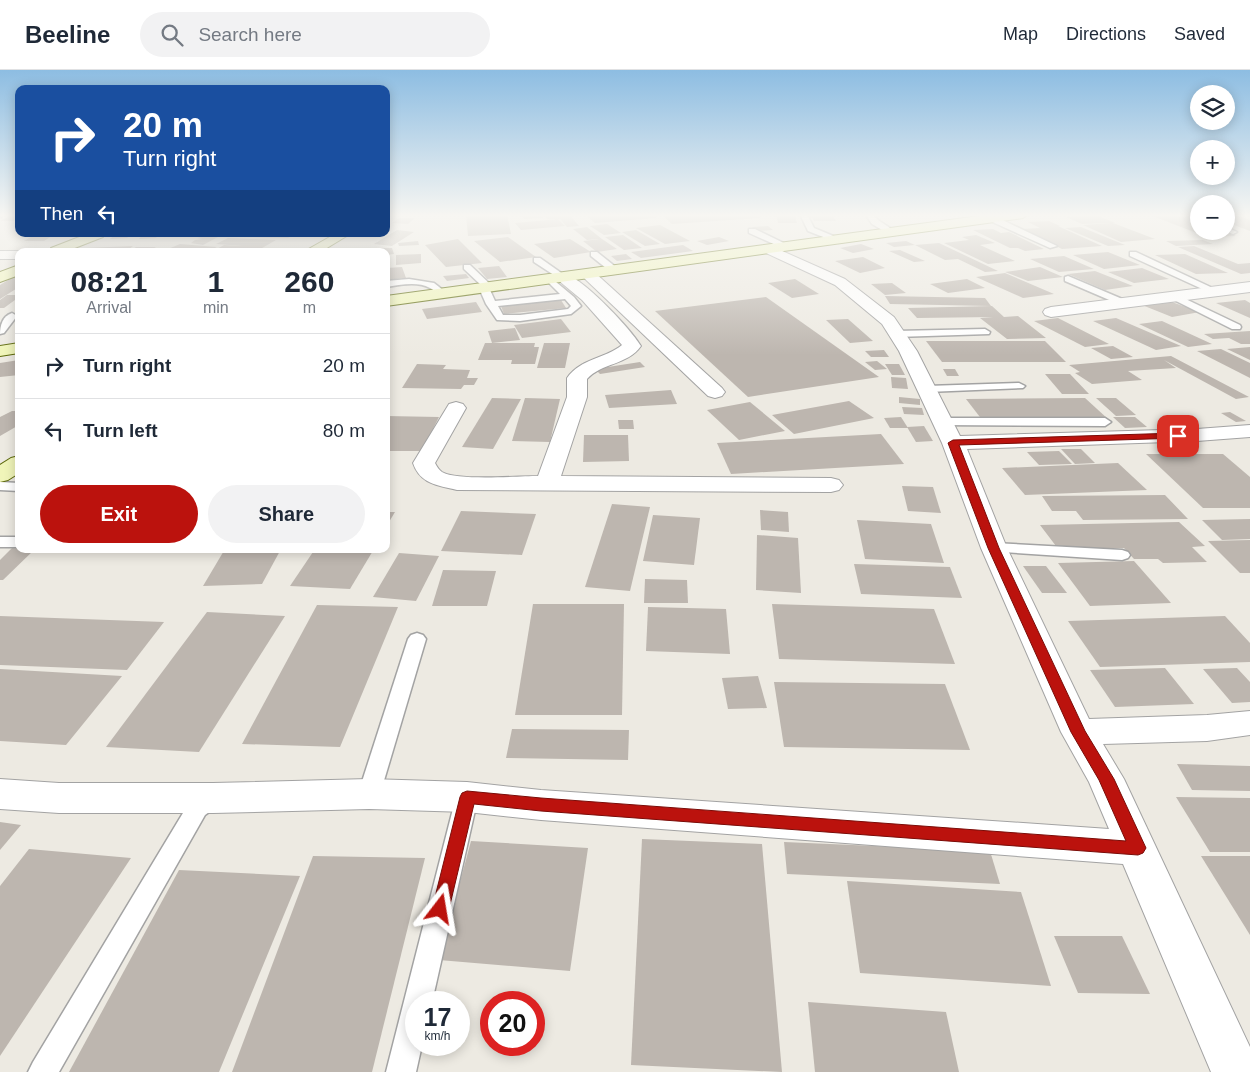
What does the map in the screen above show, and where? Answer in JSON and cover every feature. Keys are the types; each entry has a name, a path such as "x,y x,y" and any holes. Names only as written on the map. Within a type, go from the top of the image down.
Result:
{"main road":[{"path":"390,301 487,288 560,284 588,274 667,261"},
{"path":"0,278 15,271"},
{"path":"0,350 15,348"},
{"path":"0,475 15,466"}],"street":[{"path":"802,261 840,282 888,321 908,351 948,433 994,548 1078,732 1106,779 1138,848 1236,1072"},
{"path":"588,274 715,392"},
{"path":"547,484 576,397 577,378 588,366 625,353 632,346 628,339 588,297 560,284"},
{"path":"1051,312 1250,287"},
{"path":"456,408 424,463 424,468 441,480 457,483 831,485"},
{"path":"948,433 1197,435 1250,431"},
{"path":"1078,732 1208,728 1250,723"},
{"path":"0,794 59,798 213,798 369,794 467,797 1138,848"}],"lane":[{"path":"467,267 487,288 491,304 500,318 520,318 571,311 576,306 560,284 539,261"},
{"path":"602,261 614,270"},
{"path":"1148,261 1214,291"},
{"path":"1068,279 1124,303"},
{"path":"390,284 412,282 428,284 438,288 443,294"},
{"path":"491,304 560,284"},
{"path":"1173,296 1236,327"},
{"path":"0,331 12,316"},
{"path":"896,334 986,332"},
{"path":"927,389 1019,386"},
{"path":"948,433 1105,422"},
{"path":"0,486 15,487"},
{"path":"0,542 15,542"},
{"path":"994,548 1122,554"},
{"path":"369,794 417,640"},
{"path":"421,991 467,797"},
{"path":"43,1072 197,809 213,798"},
{"path":"401,1072 405,1055"}],"building":[{"path":"396,261 421,261 421,263 396,265"},
{"path":"440,261 480,261 482,263 446,267"},
{"path":"835,261 871,261 885,268 860,273"},
{"path":"962,261 976,261 998,271 985,272"},
{"path":"981,261 1015,261 988,264"},
{"path":"1034,261 1075,261 1094,269 1059,272"},
{"path":"1086,261 1130,261 1140,265 1104,269"},
{"path":"1167,261 1200,261 1228,273 1196,274"},
{"path":"1210,261 1230,261 1238,264 1250,263 1250,273 1241,274"},
{"path":"499,266 507,277 487,279 478,268"},
{"path":"402,267 406,278 390,280 390,268"},
{"path":"1040,267 1063,277 1028,281 1005,272"},
{"path":"1142,268 1169,279 1134,283 1108,272"},
{"path":"1095,271 1133,286 1105,290 1068,274"},
{"path":"1005,273 1054,294 1023,298 976,277"},
{"path":"466,274 469,278 447,281 443,276"},
{"path":"15,277 15,290 0,299 0,285"},
{"path":"795,279 819,294 792,298 768,283"},
{"path":"967,279 985,288 948,293 930,284"},
{"path":"892,283 906,293 885,295 871,284"},
{"path":"7,295 15,295 15,300 4,308 0,308 0,300"},
{"path":"885,296 985,298 991,306 890,304"},
{"path":"766,297 879,377 748,397 655,311"},
{"path":"561,300 566,308 504,314 501,306"},
{"path":"1245,300 1250,303 1250,318 1216,303"},
{"path":"1169,301 1200,312 1172,317 1142,305"},
{"path":"476,302 482,312 427,319 422,309"},
{"path":"992,306 1004,317 1018,316 1046,338 1007,339 980,318 993,317 917,318 908,308"},
{"path":"1058,318 1109,344 1085,347 1034,321"},
{"path":"1116,318 1181,346 1156,350 1093,321"},
{"path":"561,319 571,332 522,338 514,325"},
{"path":"848,319 873,341 850,343 826,320"},
{"path":"1162,321 1212,344 1188,347 1139,324"},
{"path":"515,328 520,340 492,343 488,331"},
{"path":"1250,331 1250,344 1241,344 1229,338 1213,339 1204,334"},
{"path":"926,341 1045,341 1066,362 942,362"},
{"path":"485,343 535,343 534,347 539,347 535,364 511,364 512,360 478,360"},
{"path":"544,343 570,343 565,368 537,368"},
{"path":"1113,346 1133,357 1111,359 1091,348"},
{"path":"1250,347 1250,360 1227,349"},
{"path":"1221,349 1250,363 1250,378 1197,351"},
{"path":"884,350 889,357 871,357 865,351"},
{"path":"1171,356 1249,397 1236,399 1164,360 1176,368 1128,371 1142,380 1092,384 1075,373 1080,372 1069,365"},
{"path":"15,361 15,375 0,377 0,363"},
{"path":"877,361 887,369 875,370 865,362"},
{"path":"640,362 645,367 600,374 595,369"},
{"path":"417,364 446,365 443,369 470,370 467,378 478,378 474,385 464,385 461,389 402,388"},
{"path":"885,364 899,364 905,375 892,375"},
{"path":"943,369 955,369 959,376 947,376"},
{"path":"1045,374 1070,374 1089,394 1062,394"},
{"path":"891,377 906,378 908,389 892,388"},
{"path":"671,390 677,404 609,408 605,395"},
{"path":"899,397 920,399 920,405 899,403"},
{"path":"492,398 521,399 493,449 462,447"},
{"path":"525,398 560,399 550,442 512,441"},
{"path":"1085,398 1108,419 983,421 966,399"},
{"path":"1096,398 1116,398 1136,415 1116,416"},
{"path":"849,401 874,418 794,434 772,415"},
{"path":"750,402 785,431 739,440 707,410"},
{"path":"902,407 922,408 924,415 904,414"},
{"path":"15,411 15,427 0,436 0,417"},
{"path":"1230,412 1246,421 1236,422 1221,413"},
{"path":"390,416 439,417 422,451 390,451"},
{"path":"901,417 908,428 890,428 884,418"},
{"path":"1113,417 1135,417 1147,427 1125,428"},
{"path":"618,420 633,420 634,429 619,429"},
{"path":"924,426 933,441 916,442 907,427"},
{"path":"881,434 904,464 731,474 717,443"},
{"path":"584,435 628,435 629,461 583,462"},
{"path":"1061,449 1081,449 1095,463 1075,464"},
{"path":"1059,451 1072,464 1039,465 1027,452"},
{"path":"1146,454 1223,454 1250,477 1250,508 1203,508"},
{"path":"1118,463 1147,490 1025,495 1002,468"},
{"path":"902,486 933,487 941,513 908,511"},
{"path":"1165,495 1188,519 1083,520 1076,511 1052,511 1042,496"},
{"path":"612,504 650,507 630,591 585,587"},
{"path":"760,510 788,512 789,532 761,530"},
{"path":"461,511 536,514 522,555 441,551"},
{"path":"390,512 395,512 390,520"},
{"path":"653,515 700,518 694,565 643,561"},
{"path":"1250,519 1250,539 1222,540 1202,520"},
{"path":"857,520 931,524 944,563 865,559"},
{"path":"1179,522 1205,546 1192,547 1207,562 1163,563 1158,559 1134,559 1124,548 1059,550 1040,525"},
{"path":"757,535 798,538 801,593 756,590"},
{"path":"1250,540 1250,573 1240,573 1208,541"},
{"path":"12,548 15,548 15,553 31,553 3,580 0,580 0,560"},
{"path":"223,553 279,553 262,584 203,586"},
{"path":"312,553 372,553 350,589 290,586"},
{"path":"399,553 439,556 416,601 373,597"},
{"path":"1134,561 1171,603 1090,606 1058,563"},
{"path":"854,564 950,567 962,598 861,594"},
{"path":"1023,566 1046,566 1067,593 1042,593"},
{"path":"443,570 496,571 487,606 432,606"},
{"path":"645,579 687,580 688,603 644,603"},
{"path":"533,604 624,604 622,715 515,715"},
{"path":"772,604 934,609 955,664 779,659"},
{"path":"317,605 398,607 340,747 242,744"},
{"path":"648,607 726,609 730,654 646,651"},
{"path":"207,612 285,616 199,752 106,747"},
{"path":"0,616 164,622 127,670 0,665"},
{"path":"1225,616 1250,643 1250,662 1100,667 1068,621"},
{"path":"1165,668 1194,704 1115,707 1090,670"},
{"path":"1237,668 1250,682 1250,702 1232,703 1203,669"},
{"path":"0,669 122,676 66,745 0,741"},
{"path":"758,676 767,708 728,709 722,678"},
{"path":"774,682 945,684 970,750 784,747"},
{"path":"512,729 629,730 628,760 506,758"},
{"path":"1177,764 1250,766 1250,791 1192,790"},
{"path":"1176,797 1250,798 1250,852 1210,852"},
{"path":"0,822 21,825 0,850"},
{"path":"642,839 762,844 782,1072 631,1065"},
{"path":"471,841 588,848 570,971 439,960"},
{"path":"784,842 990,851 1000,884 787,874"},
{"path":"29,849 131,858 0,1056 0,886"},
{"path":"313,856 425,858 372,1072 232,1072"},
{"path":"1201,856 1250,856 1250,935"},
{"path":"179,870 300,876 219,1072 69,1072"},
{"path":"847,881 1021,892 1051,986 860,973"},
{"path":"1054,936 1122,936 1150,994 1078,993"},
{"path":"808,1002 946,1012 959,1072 815,1072"}],"route":[{"path":"440,909 467,797 1138,848 1106,779 1078,732 994,548 953,443 1178,436"}]}
